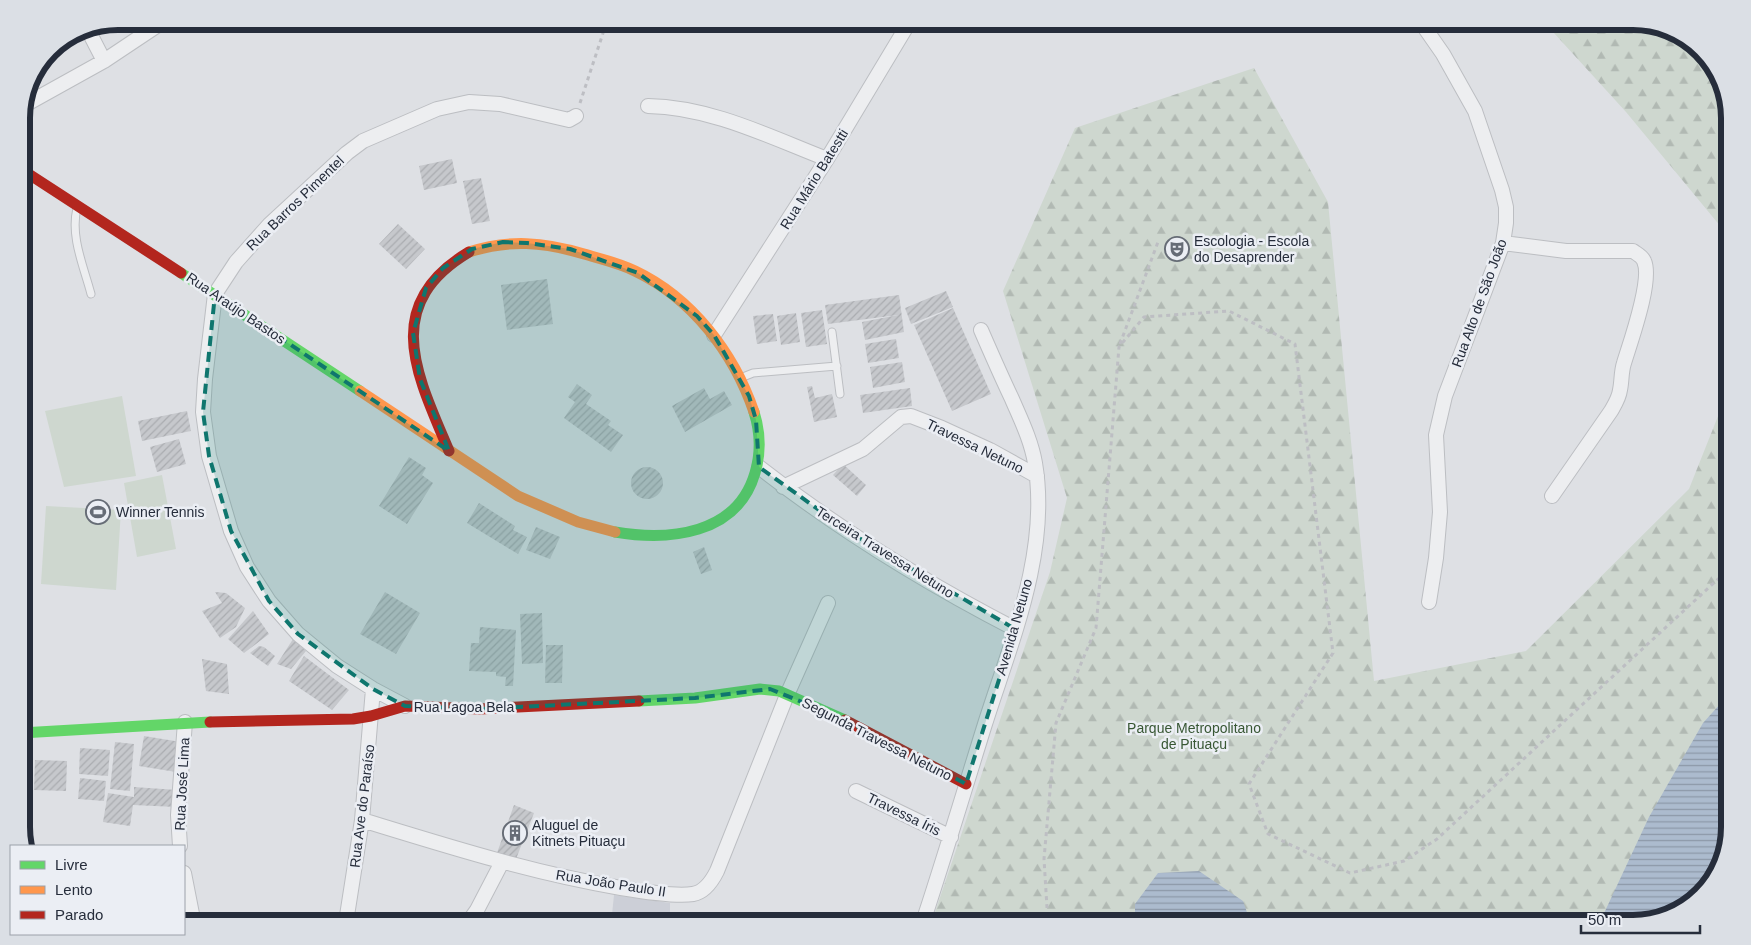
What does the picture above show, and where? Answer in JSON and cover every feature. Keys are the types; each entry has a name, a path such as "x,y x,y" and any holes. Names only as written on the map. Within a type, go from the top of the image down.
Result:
{"street":[{"path":"32,101 104,61 150,30"},
{"name":"Rua Mário Batestti","path":"714,335 827,160 905,30"},
{"name":"Rua Alto de São João","path":"1426,30 1453,70 1475,111 1502,190 1506,215 1503,243 1445,396 1436,435 1440,518 1429,602"},
{"path":"91,35 104,61"},
{"name":"Rua Barros Pimentel","path":"405,706 373,689 337,666 298,634 269,601 247,567 231,531 209,456 203,412 204,379 215,294 236,262 268,225 347,153 363,141 436,109 469,102 500,104 569,120 576,116"},
{"path":"648,106 678,108 730,121 827,160"},
{"name":"Rua Araújo Bastos","path":"30,174 215,294 519,498 593,527 635,535 667,536 707,527 727,516 742,502 759,467 759,441 756,420 741,378 714,335 697,316 669,293 638,273 570,249 527,243 503,242 472,249 443,268 426,288 416,311 413,333 415,357 420,379 449,451"},
{"path":"1503,243 1566,251 1632,252 1644,260 1646,269 1642,305 1623,365 1621,389 1618,398 1552,496"},
{"name":"Avenida Netuno","path":"925,915 1015,629 1035,548 1038,502 1037,476 1032,446 981,330"},
{"name":"Travessa Netuno","path":"784,486 863,449 901,417 911,416 990,450 1037,476"},
{"name":"Terceira Travessa Netuno","path":"759,467 854,535 979,610 1015,629"},
{"name":"Rua João Paulo II","path":"362,820 502,862 577,880 645,892 694,894 702,891 711,882 717,871 787,694 828,603"},
{"name":"Rua Ave do Paraíso","path":"347,915 362,820 373,689"},
{"name":"Rua Lagoa Bela","path":"30,733 120,728 185,722 331,720 371,716 405,706 480,708 574,705 695,698 760,689 787,694"},
{"name":"Segunda Travessa Netuno","path":"787,694 892,743 966,784"},
{"name":"Rua José Lima","path":"180,845 178,815 185,722"},
{"name":"Travessa Íris","path":"856,791 950,837"},
{"path":"473,915 502,862"},
{"path":"185,878 192,915"}],"lane":[{"path":"78,206 75,222 76,241 91,294"},
{"path":"832,332 840,394"},
{"path":"741,378 753,373 837,366"}],"path":[{"path":"576,116 604,30"},
{"path":"1047,915 1044,859 1056,723 1096,628 1119,347 1158,242"},
{"path":"1119,347 1144,317 1229,311 1295,344 1333,653 1249,784 1268,834 1350,873 1404,861 1437,839 1721,576"}],"highlighted area":[{"path":"503,242 570,249 638,273 697,316 714,335 749,396 756,420 759,467 854,535 1015,629 966,784 841,718 770,689 695,698 480,709 405,706 373,689 298,634 269,601 231,531 209,456 203,412 215,294 449,451 420,379 413,333 426,288 443,268 472,249"}],"shaded area":[{"path":"614,895 670,903 670,915 612,915"}],"green space":[{"path":"1551,30 1638,30 1650,32 1672,39 1699,60 1712,79 1721,113 1721,227 1626,112"},
{"name":"Parque Metropolitano de Pituaçu","path":"1254,68 1328,202 1374,681 1526,651 1689,489 1721,409 1721,826 1719,844 1712,866 1691,893 1672,906 1655,912 1632,915 934,915 1050,572 1067,498 1003,291 1075,128"},
{"path":"122,396 136,476 64,487 45,411"},
{"path":"162,475 176,549 137,557 124,483"},
{"path":"46,506 121,510 116,590 41,584"}],"water":[{"path":"1721,703 1721,826 1719,844 1712,866 1691,893 1672,906 1644,914 1603,915 1649,817 1703,723"},
{"path":"1199,871 1243,901 1248,915 1135,915 1135,904 1158,873"}],"building":[{"path":"452,159 457,183 424,190 419,166"},
{"path":"481,178 490,221 472,224 463,181"},
{"path":"398,224 425,249 406,269 379,244"},
{"path":"547,279 553,324 507,330 501,285"},
{"path":"946,291 953,307 911,324 905,308"},
{"path":"899,295 904,332 865,340 862,322 898,315 828,324 825,305"},
{"path":"953,308 991,394 952,411 914,325"},
{"path":"822,310 827,344 806,347 801,313"},
{"path":"796,313 800,342 781,345 777,316"},
{"path":"773,314 777,341 757,344 753,316"},
{"path":"896,339 899,358 868,363 865,344"},
{"path":"902,362 905,382 873,388 870,367"},
{"path":"577,384 592,395 586,404 611,421 608,425 623,435 611,452 564,418 575,402 568,397"},
{"path":"812,386 815,398 832,394 837,417 814,422 807,387"},
{"path":"704,388 710,399 724,391 732,405 685,432 672,406"},
{"path":"910,388 912,406 863,413 860,395"},
{"path":"187,411 191,431 142,441 138,421"},
{"path":"179,439 186,464 157,472 150,447"},
{"path":"409,457 426,468 422,475 433,483 407,524 379,506"},
{"path":"843,464 866,485 857,496 833,475"},
{"path":"647,467 659,471 663,483 659,495 647,499 635,495 631,483 635,471"},
{"path":"479,503 515,526 513,530 527,537 518,554 467,523"},
{"path":"536,527 560,537 550,559 526,550"},
{"path":"704,547 712,570 701,574 693,552"},
{"path":"215,592 226,593 245,608 236,627 220,638 202,611 222,603"},
{"path":"385,592 420,613 396,654 360,634"},
{"path":"253,611 269,634 244,653 228,639"},
{"path":"542,613 543,663 522,664 520,614"},
{"path":"480,627 516,630 513,686 505,686 506,677 496,676 496,672 469,671 471,643 479,643"},
{"path":"293,639 306,651 291,669 277,664"},
{"path":"546,645 563,645 562,683 545,683"},
{"path":"259,646 264,647 275,656 268,666 250,653"},
{"path":"304,656 349,690 332,710 289,681"},
{"path":"202,659 227,664 229,694 206,691"},
{"path":"144,736 181,742 176,772 139,766"},
{"path":"115,742 134,744 130,791 110,789"},
{"path":"80,748 110,750 108,776 79,774"},
{"path":"35,760 67,761 66,791 34,790"},
{"path":"80,778 106,781 104,801 78,799"},
{"path":"134,787 177,790 176,807 133,805 130,826 103,822 108,793 134,797"},
{"name":"Aluguel de Kitnets Pituaçu","path":"514,805 534,813 516,859 497,853"}],"traffic: fast":[{"path":"181,273 360,391"},
{"path":"615,532 636,535 678,534 699,529 717,521 733,510 746,494 757,465 759,442 754,412"},
{"path":"639,701 695,698 760,689 779,691 845,720"},
{"path":"30,732 210,722"}],"traffic: slow":[{"path":"469,252 498,245 512,244 555,247 616,263 656,282 675,296 708,329 735,369 754,412"},
{"path":"360,391 518,496 578,522 615,532"}],"traffic: jam":[{"path":"30,175 181,273"},
{"path":"449,451 426,395 418,369 414,343 415,318 424,295 441,273 469,252"},
{"path":"210,722 353,719 405,706 480,709 639,701"},
{"path":"845,720 966,784"}],"place":[{"name":"Escologia - Escola do Desaprender","path":"1177,249"},
{"name":"Winner Tennis","path":"98,512"},
{"name":"Aluguel de Kitnets Pituaçu","path":"515,833"}]}
